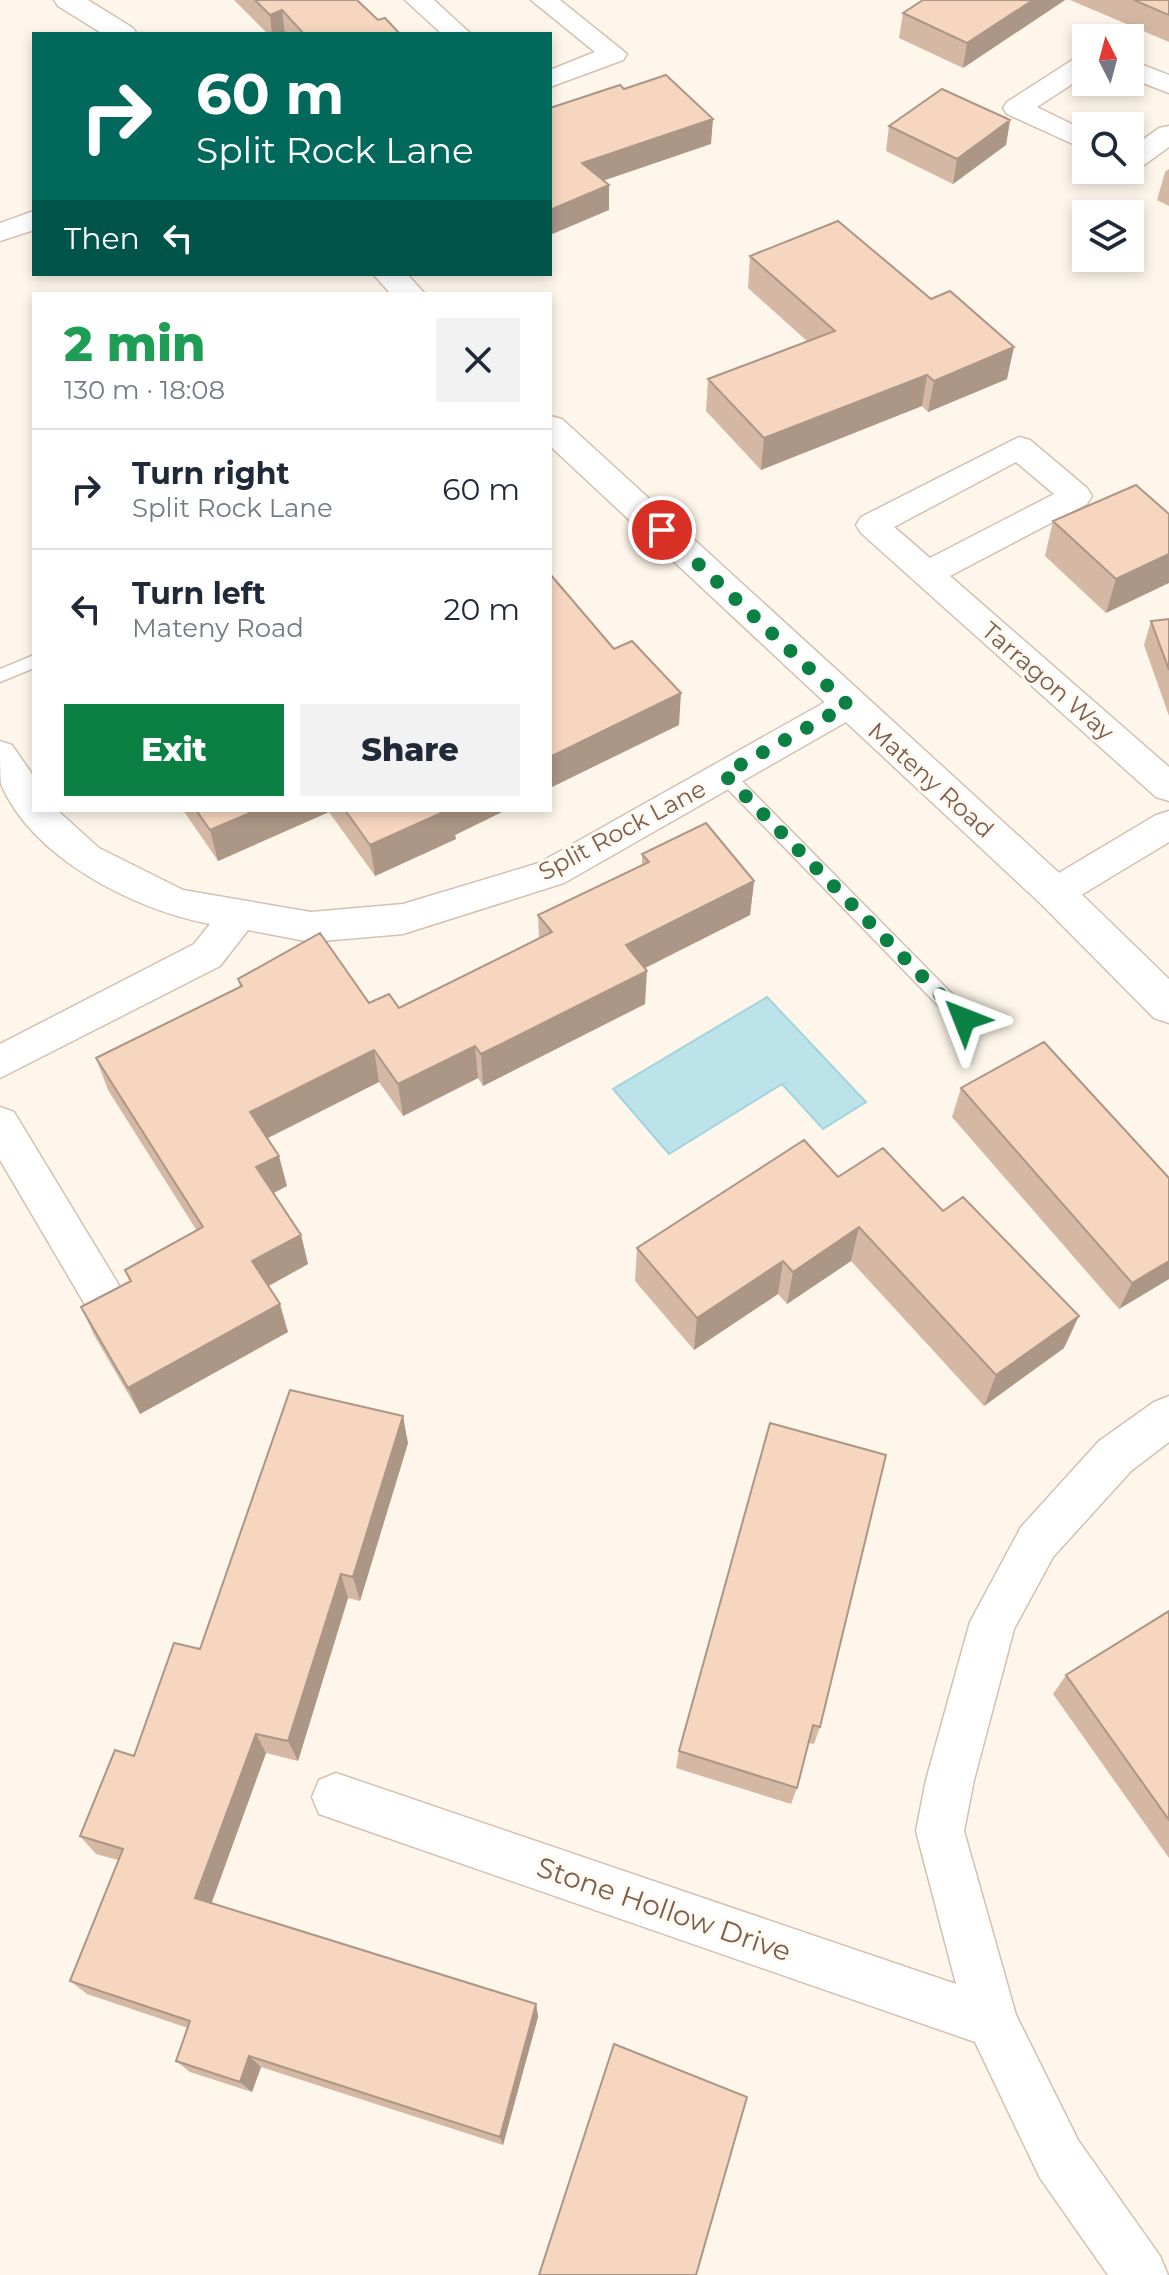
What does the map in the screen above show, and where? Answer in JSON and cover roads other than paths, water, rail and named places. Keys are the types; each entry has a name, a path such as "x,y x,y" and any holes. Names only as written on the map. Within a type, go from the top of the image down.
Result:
{"street":[{"path":"68,0 120,32"},
{"path":"418,0 456,32"},
{"path":"544,0 614,54 552,78"},
{"path":"1072,72 1017,108 1072,135"},
{"path":"1144,74 1169,85"},
{"path":"1144,152 1169,134"},
{"path":"1,233 32,221"},
{"path":"391,276 407,292"},
{"name":"Mateny Road","path":"552,429 1055,893 1169,1006"},
{"name":"Tarragon Way","path":"927,574 1076,496 1019,447 872,525 927,574 1169,788"},
{"name":"Split Rock Lane","path":"38,812 47,824 86,858 176,903 311,927 403,919 551,873 848,705"},
{"path":"0,754 32,802"},
{"path":"1055,893 1169,825"},
{"path":"0,1062 207,955 239,914"},
{"path":"0,1124 102,1295"},
{"path":"1141,2275 1059,2159 992,2022 940,1831 950,1780 993,1622 1037,1542 1115,1456 1169,1416"},
{"name":"Stone Hollow Drive","path":"336,1797 992,2022"},
{"path":"1156,2275 1169,2263"}],"lane":[{"path":"0,676 32,662"},
{"path":"724,774 964,1019"}],"water":[{"path":"767,997 866,1102 823,1129 782,1084 669,1154 613,1089"}]}
